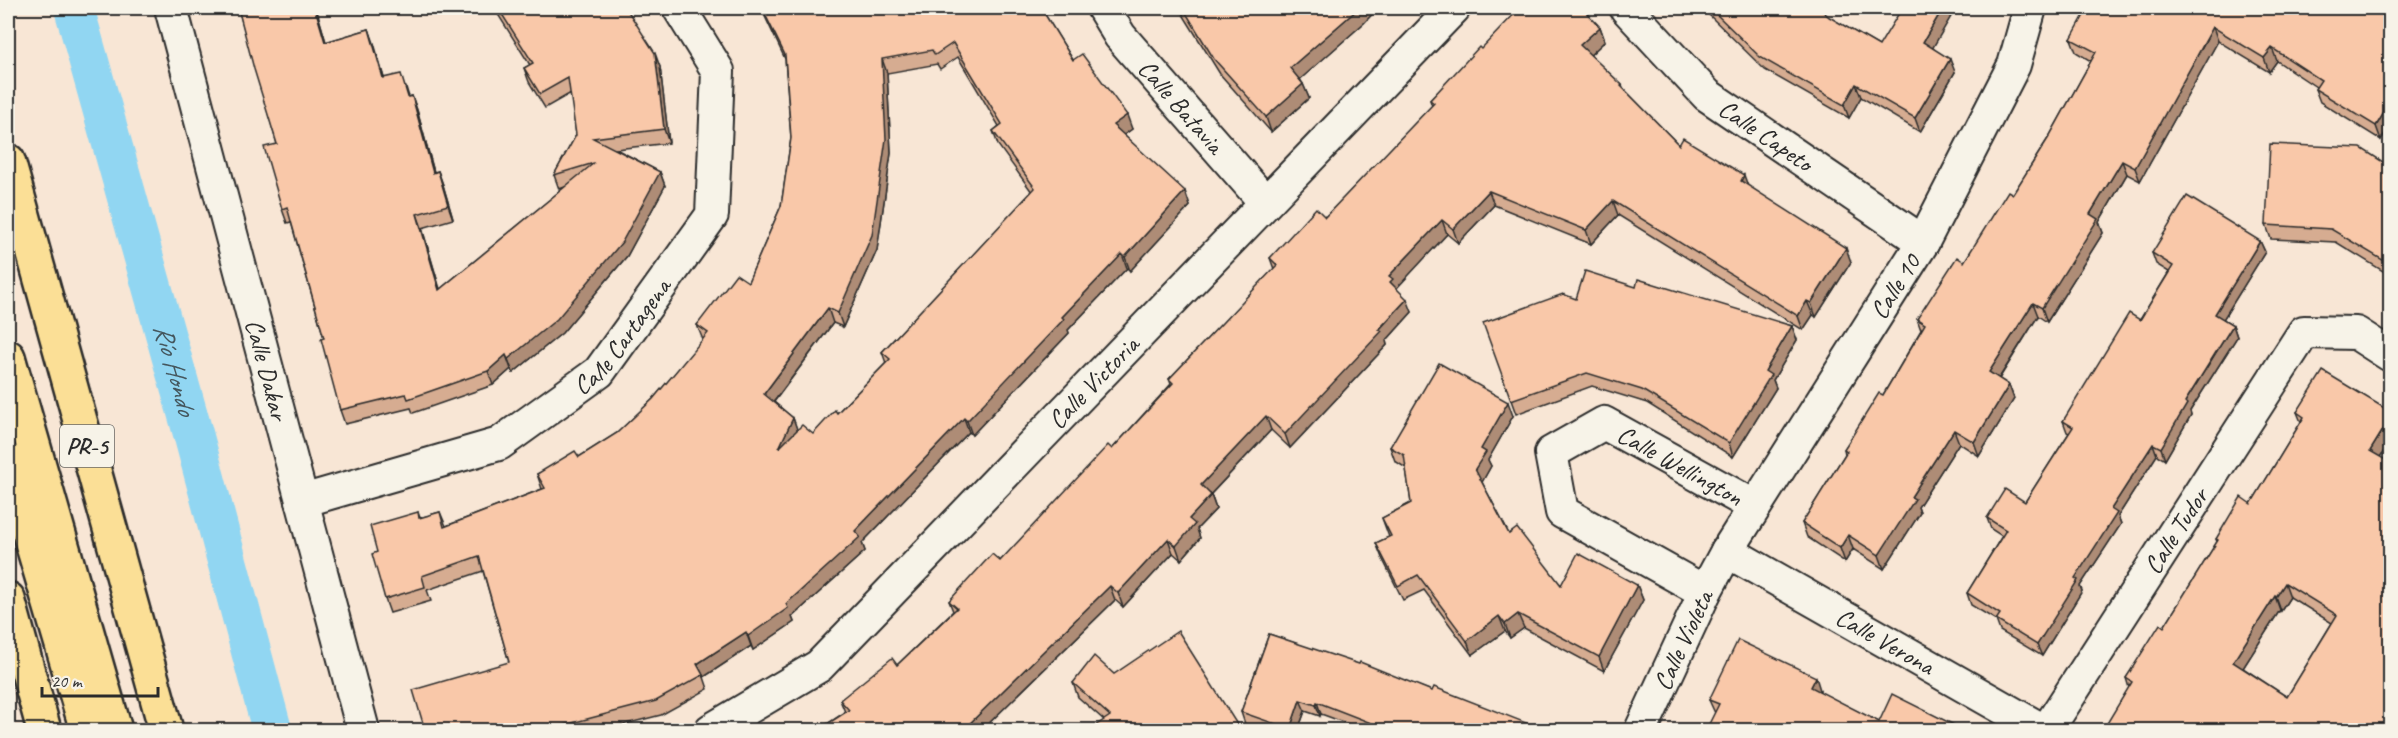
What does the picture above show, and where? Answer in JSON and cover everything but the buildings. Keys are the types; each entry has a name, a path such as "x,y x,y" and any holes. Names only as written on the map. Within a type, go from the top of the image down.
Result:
{"highway":[{"name":"PR-5","path":"8,161 166,730"},
{"path":"8,357 115,730"},
{"path":"8,461 87,730"},
{"path":"8,599 44,730"}],"street":[{"name":"Calle Dakar","path":"171,8 363,730"},
{"name":"Calle Cartagena","path":"302,501 498,444 598,372 712,215 718,71 679,8"},
{"name":"Calle Batavia","path":"1103,8 1120,36 1265,202"},
{"name":"Calle Victoria","path":"711,730 819,666 1454,8"},
{"name":"Calle Capeto","path":"1626,8 1707,95 1923,242"},
{"name":"Calle 10","path":"1728,551 1923,242 2014,65 2030,8"},
{"name":"Calle Tudor","path":"2047,730 2304,333 2356,333 2391,355"},
{"name":"Calle Wellington","path":"1705,592 1562,512 1551,453 1604,423 1755,506"},
{"name":"Calle Violeta","path":"1641,730 1705,592 1728,551"},
{"name":"Calle Verona","path":"1728,551 2042,730"}],"waterway":[{"name":"Río Hondo","path":"74,8 194,437 272,730"}]}
